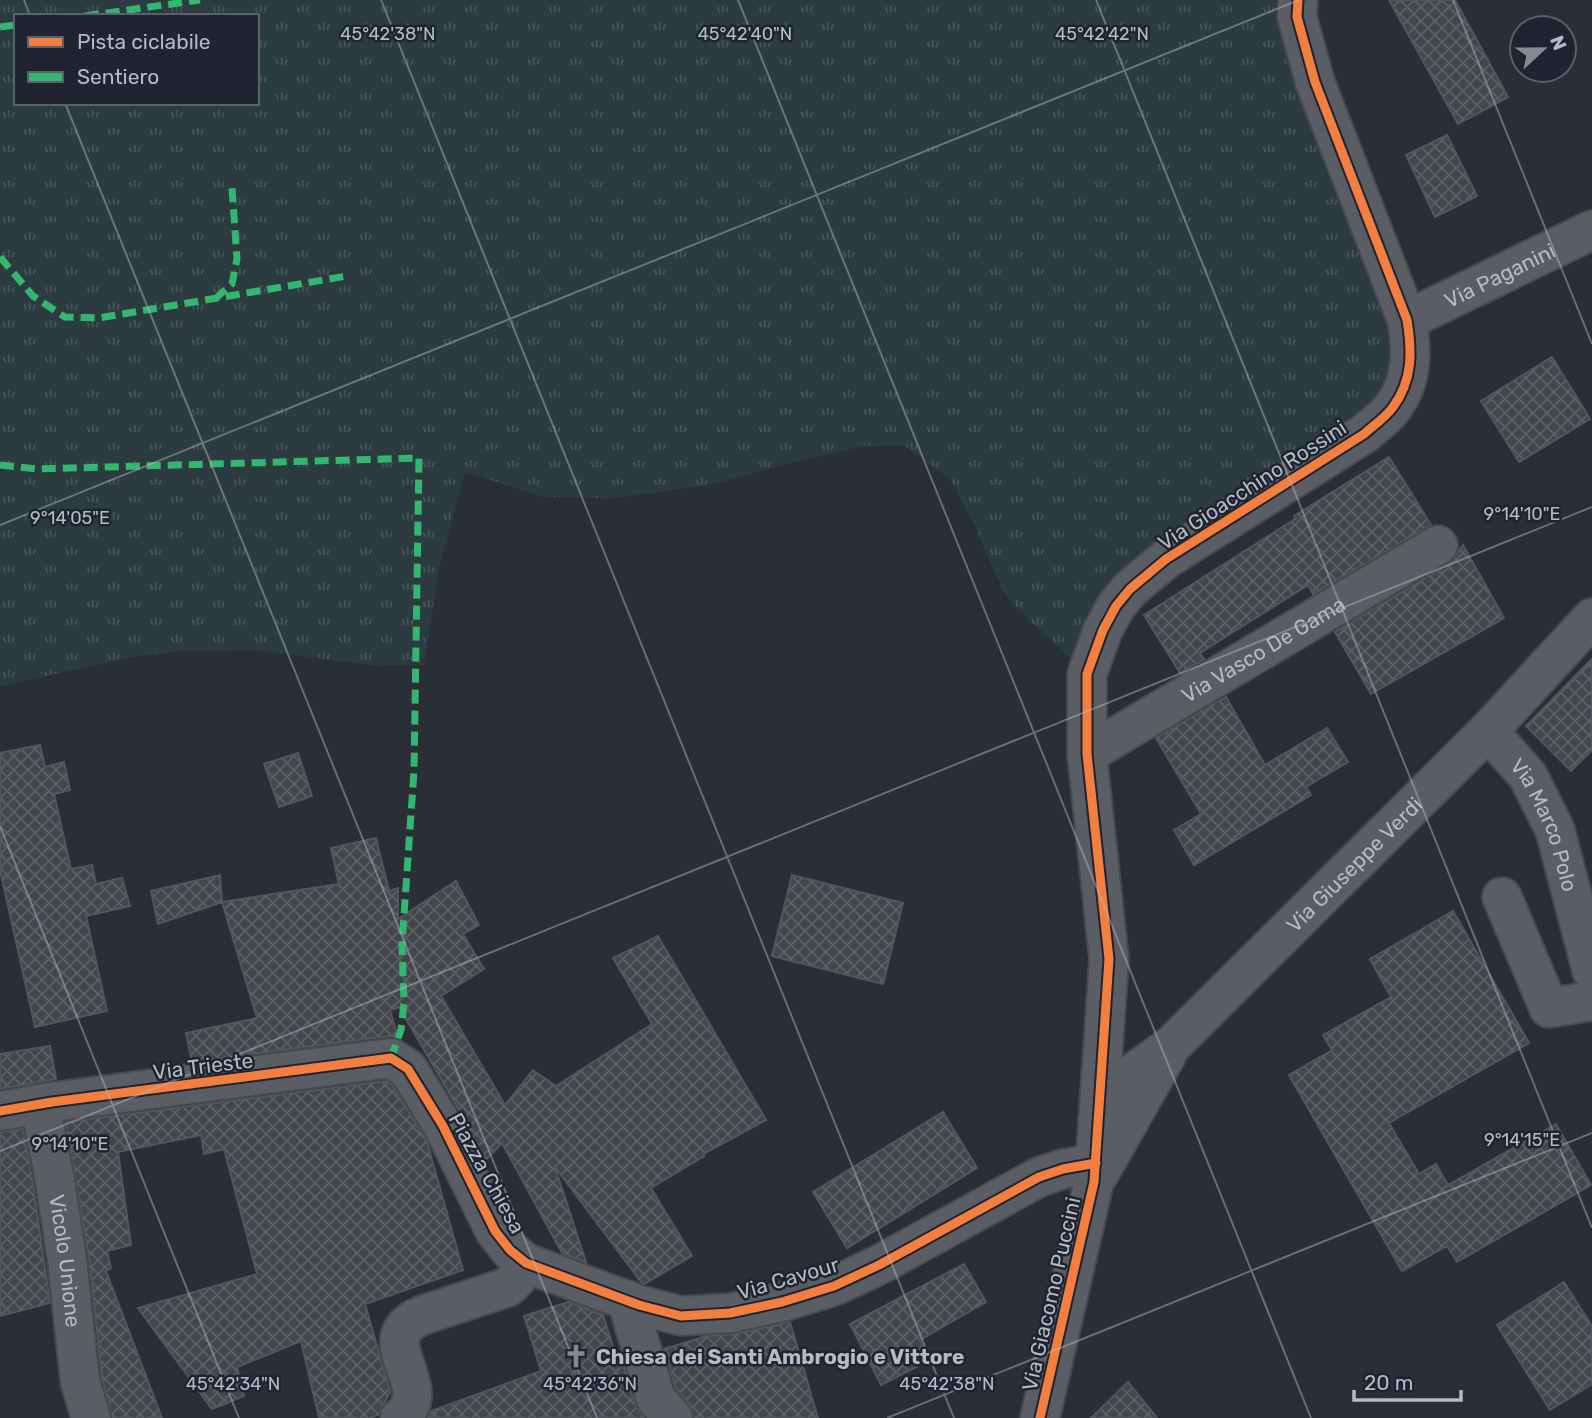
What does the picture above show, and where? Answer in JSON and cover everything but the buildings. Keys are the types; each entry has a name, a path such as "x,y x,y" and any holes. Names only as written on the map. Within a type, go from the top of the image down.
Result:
{"street":[{"name":"Via Gioacchino Rossini","path":"1100,1093 1109,959 1087,754 1087,674 1103,629 1130,589 1166,559 1364,435 1393,408 1405,384 1412,352 1407,320 1315,82 1297,17 1298,0"},
{"name":"Via Paganini","path":"1407,320 1592,230"},
{"name":"Via Vasco De Gama","path":"1087,754 1438,545"},
{"name":"Via Giuseppe Verdi","path":"1100,1093 1172,1045 1488,731 1592,618"},
{"name":"Via Marco Polo","path":"1488,731 1528,776 1555,830 1583,897 1592,971"},
{"path":"1502,897 1549,1008 1592,1002"},
{"path":"1095,1173 1172,1045"},
{"name":"Via Trieste","path":"0,1111 391,1058 408,1069"},
{"name":"Piazza Chiesa","path":"408,1069 443,1126 495,1231 510,1250 540,1268"},
{"name":"Via Giacomo Puccini","path":"1041,1418 1095,1173 1100,1093"},
{"name":"Vicolo Unione","path":"40,1104 67,1259 80,1381 91,1418"},
{"name":"Via Cavour","path":"540,1268 627,1300 681,1316 730,1313 782,1303 834,1286 879,1265 1039,1177 1063,1169 1095,1173"},
{"name":"Piazza Chiesa","path":"401,1418 411,1407 413,1392 398,1339 401,1329 411,1320 423,1315 508,1287 519,1276 540,1268"},
{"path":"627,1300 656,1399 673,1418"}],"green space":[{"path":"0,0 1298,0 1405,384 1166,559 1087,674 1005,595 974,524 950,479 904,445 864,446 713,484 616,498 544,497 465,472 439,568 424,665 378,666 257,650 179,651 132,657 0,686"}],"marked path":[{"path":"99,14 200,0"},
{"path":"0,27 14,25"},
{"path":"215,299 232,284 237,259 232,188"},
{"path":"0,257 33,296 65,317 99,318 347,276"},
{"path":"0,465 37,469 419,458 414,771 402,944 404,1003 401,1030 391,1058"}],"cycle path":[{"path":"1040,1418 1094,1182 1109,959 1087,754 1087,674 1103,630 1116,606 1130,589 1166,559 1364,434 1393,407 1408,376 1410,343 1407,320 1315,82 1297,17 1298,0"},
{"path":"0,1111 391,1058 408,1069 443,1126 495,1231 510,1250 526,1263 639,1305 681,1316 730,1313 782,1302 834,1286 879,1265 1039,1177 1096,1163"}],"place":[{"name":"Chiesa dei Santi Ambrogio e Vittore","path":"576,1356"}]}
